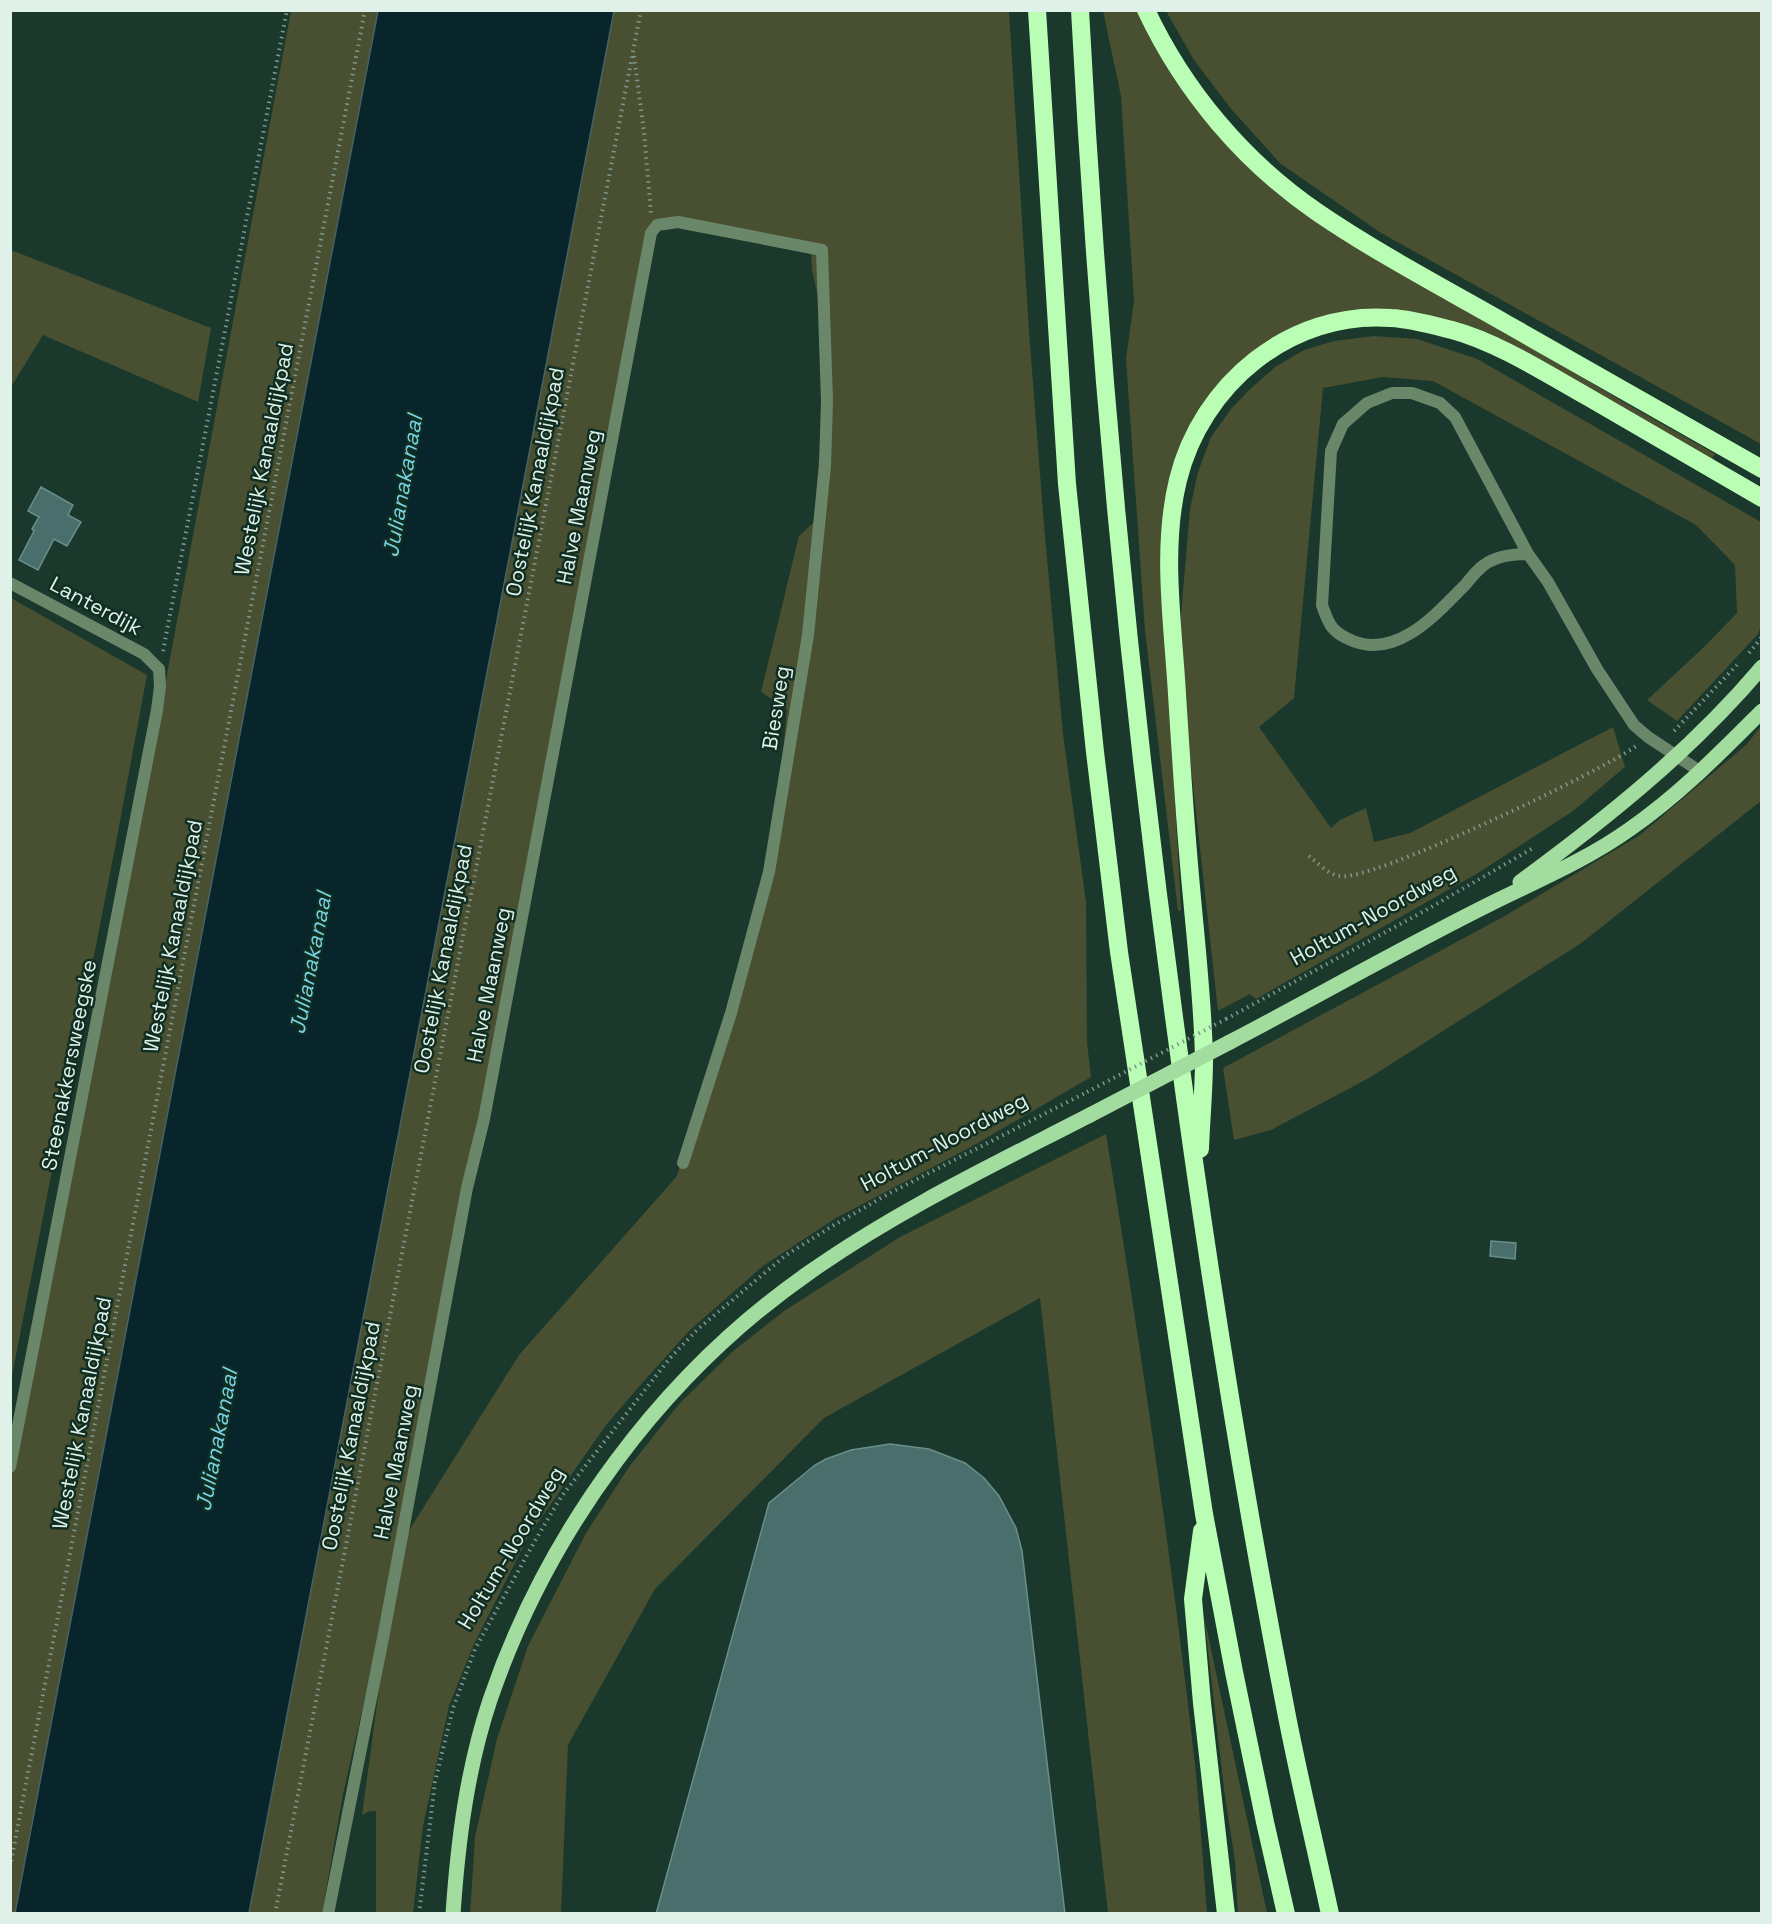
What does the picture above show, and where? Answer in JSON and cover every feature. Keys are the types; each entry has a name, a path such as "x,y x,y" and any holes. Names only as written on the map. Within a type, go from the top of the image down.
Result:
{"highway":[{"path":"1037,10 1067,484 1119,952 1204,1514 1234,1672 1286,1914"},
{"path":"1080,10 1089,172 1115,511 1162,928 1223,1362 1286,1709 1330,1914"},
{"path":"1146,10 1180,71 1221,125 1268,172 1317,212 1412,271 1761,469"},
{"path":"1198,1193 1204,1061 1186,835 1171,597 1171,529 1173,504 1183,463 1200,424 1222,392 1263,354 1281,343 1319,327 1365,318 1390,318 1420,322 1456,331 1516,357 1761,498"},
{"path":"1204,1514 1193,1599 1226,1914"}],"main road":[{"name":"Holtum-Noordweg","path":"1494,902 1614,810 1677,756 1741,692 1761,667"},
{"name":"Holtum-Noordweg","path":"453,1914 462,1818 473,1762 490,1700 533,1597 588,1502 621,1456 655,1414 707,1358 740,1327 810,1272 927,1200 1494,902 1570,866 1629,831 1701,772 1761,711"}],"street":[{"name":"Biesweg","path":"657,225 678,222 818,248 822,250 824,268 827,400 825,466 808,635 769,872 730,1013 683,1163"},
{"name":"Halve Maanweg","path":"328,1914 385,1626 467,1188 488,1096 651,233 657,225"},
{"path":"1528,554 1512,554 1485,564 1442,608 1410,635 1386,644 1362,644 1340,636 1328,623 1322,606 1331,451 1343,424 1367,403 1392,393 1412,393 1440,403 1455,417 1528,554 1548,582 1597,669 1634,725 1701,772"},
{"name":"Lanterdijk","path":"10,583 144,654 159,669"},
{"name":"Steenakkersweegske","path":"10,1467 155,722 160,686 159,669"}],"path":[{"path":"159,669 287,10"},
{"name":"Westelijk Kanaaldijkpad","path":"10,1867 365,10"},
{"name":"Oostelijk Kanaaldijkpad","path":"275,1914 641,10"},
{"path":"633,53 644,132 650,205 657,225"},
{"path":"1660,745 1749,653 1761,637"},
{"path":"1309,856 1326,870 1340,877 1366,873 1412,857 1593,772 1631,750 1648,737"},
{"name":"Holtum-Noordweg","path":"419,1914 435,1782 453,1708 475,1649 561,1497 670,1358 698,1329 796,1249 834,1225 1226,1019 1426,910 1540,844"}],"green space":[{"path":"291,11 378,11 15,1913 11,1914 11,1478 165,685"},
{"path":"614,11 1009,11 1029,332 1044,525 1063,734 1086,902 1087,1043 1091,1077 969,1148 836,1218 763,1266 690,1330 606,1425 528,1537 473,1646 449,1706 423,1826 413,1913 376,1913 376,1811 362,1815 397,1557 343,1794 322,1913 249,1914","holes":["673,219 811,249 812,270 821,311 824,390 814,522 799,536 761,692 787,709 778,809 739,972 677,1176 519,1355 400,1545 650,225"]},
{"path":"1103,11 1137,11 1181,85 1361,247 1715,454 1710,462 1457,325 1334,317 1200,409 1184,437 1169,485 1167,650 1181,910 1178,911 1145,630 1126,359 1134,301 1121,96"},
{"path":"1166,11 1761,11 1761,444 1381,233 1281,164 1232,110 1194,60"},
{"path":"11,250 211,328 198,402 43,335 11,387"},
{"path":"1374,336 1417,339 1477,359 1761,522 1762,624 1758,634 1677,721 1647,700 1737,613 1735,565 1696,525 1433,381 1383,377 1323,388 1294,698 1259,727 1331,828 1340,820 1366,808 1374,842 1410,833 1613,727 1625,767 1573,811 1478,873 1256,999 1250,994 1218,1011 1178,650 1190,509 1198,472 1211,437 1231,409 1275,367 1304,350 1334,341"},
{"path":"11,598 147,675 11,1381"},
{"path":"1761,726 1761,801 1580,944 1369,1078 1271,1130 1234,1140 1223,1068 1503,917 1640,835 1747,744"},
{"path":"1106,1134 1143,1370 1176,1606 1195,1764 1207,1913 1108,1913 1040,1298 824,1418 655,1589 568,1745 561,1913 470,1913 475,1837 497,1739 528,1646 586,1533 629,1467 679,1404 732,1352 784,1311 900,1237"},
{"path":"1204,1616 1267,1913 1238,1913 1235,1861 1225,1797"}],"water":[{"name":"Julianakanaal","path":"378,11 614,11 249,1913 15,1913"}],"building":[{"path":"41,487 73,505 68,515 81,522 67,546 54,539 38,570 19,560 39,517 28,511"},
{"path":"1491,1241 1516,1243 1515,1259 1490,1256"},
{"path":"890,1444 929,1449 965,1463 984,1478 999,1496 1016,1528 1022,1551 1065,1914 656,1914 769,1503 815,1465 826,1459 851,1450"}]}
